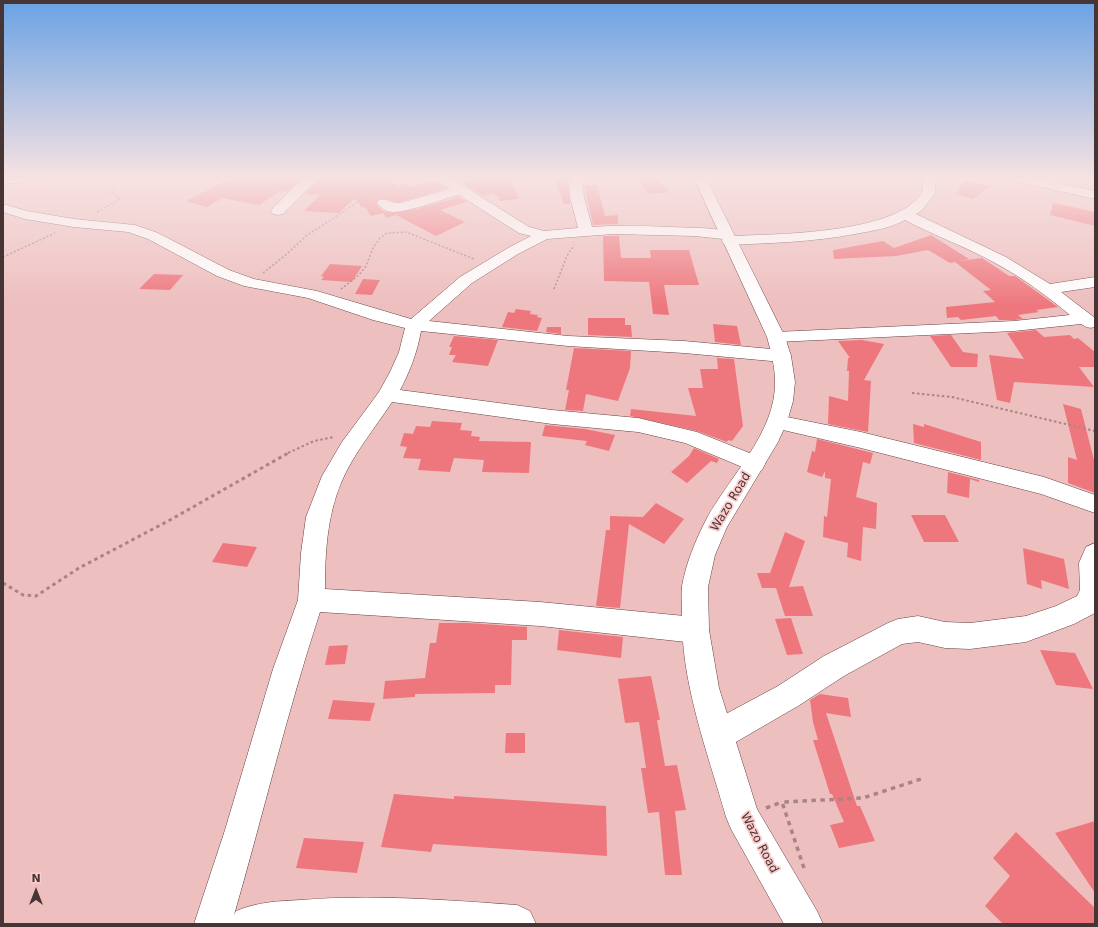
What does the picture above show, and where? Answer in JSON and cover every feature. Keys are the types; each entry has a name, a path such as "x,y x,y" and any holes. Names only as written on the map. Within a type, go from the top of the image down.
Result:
{"street":[{"path":"51,219 130,228 153,236 224,273 250,283 326,298 379,316 414,325 568,341 684,347 779,347 1014,326 1090,322"},
{"path":"507,219 524,230 544,235 586,231 657,231 728,238 823,235 856,230 894,219"},
{"path":"583,219 586,231"},
{"name":"Wazo Road","path":"719,219 779,347 785,382 783,401 777,422 754,464 716,524 703,555 695,587 695,630 704,688 743,817 804,924"},
{"path":"914,219 926,226 987,252 1010,265 1047,289 1090,322"},
{"path":"213,924 253,794 287,669 311,600 313,553 318,516 330,482 387,395 408,352 414,325 466,280 527,243 544,235"},
{"path":"1047,289 1095,282"},
{"path":"387,395 552,417 638,425 690,438 754,464"},
{"path":"777,422 861,440 1044,486 1095,504"},
{"path":"718,734 788,696 834,666 898,632 918,629 945,635 970,636 1026,629 1064,615 1086,604 1093,592 1092,563 1095,554"},
{"path":"311,600 540,614 695,630"},
{"path":"249,924 344,915 460,919 517,924"}],"path":[{"path":"3,257 48,238 82,219"},
{"path":"250,283 287,254 306,236 332,219"},
{"path":"554,289 567,256 586,231"},
{"path":"326,298 350,284 366,266 372,248 380,238 387,233 406,232 489,265"},
{"path":"912,393 952,397 1095,431"},
{"path":"3,583 23,595 36,596 79,568 170,520 295,449 314,441 330,437 359,436"},
{"path":"805,873 782,802 863,798 924,778"}],"building":[{"path":"404,219 459,219 465,222 436,236"},
{"path":"592,219 618,219 618,224 593,225"},
{"path":"1067,219 1095,219 1095,226"},
{"path":"931,235 969,259 959,261 982,258 1009,276 1015,276 1058,307 1036,310 1039,312 1018,315 1023,319 1014,320 999,320 996,316 961,320 958,317 947,318 946,307 995,302 983,291 991,290 955,262 950,263 928,250 896,256 834,259 833,250 883,241 894,248"},
{"path":"603,236 619,236 621,258 651,258 650,250 689,250 699,285 664,285 669,315 653,314 649,282 604,281"},
{"path":"330,264 362,266 352,282 321,280 324,277 321,276"},
{"path":"154,274 183,275 170,290 139,289"},
{"path":"363,279 380,280 372,295 355,294"},
{"path":"516,309 531,311 530,314 538,315 537,317 542,318 537,331 502,327 508,312 514,313"},
{"path":"588,318 625,318 625,325 631,325 632,337 588,335"},
{"path":"713,324 737,326 741,345 715,342"},
{"path":"547,327 561,327 561,334 546,332"},
{"path":"1036,330 1044,337 1070,335 1074,339 1078,338 1095,352 1095,367 1079,367 1094,387 1014,382 1010,403 997,400 989,355 1024,359 1007,333"},
{"path":"951,335 963,352 978,354 977,367 951,367 930,336"},
{"path":"454,336 498,340 488,366 452,362 456,355 449,355 452,347 449,347"},
{"path":"862,340 884,344 864,380 871,381 868,432 828,424 829,396 848,401 849,371 847,371 848,358 850,358 838,341"},
{"path":"574,348 631,351 630,368 618,401 586,394 583,411 565,410 569,390 566,390"},
{"path":"717,358 734,359 743,426 732,441 728,440 727,442 697,431 630,416 631,409 696,416 688,388 703,388 700,369 718,369"},
{"path":"1063,404 1081,409 1095,464 1095,493 1068,483 1068,457 1077,460"},
{"path":"432,421 462,423 460,430 472,431 471,436 480,437 479,441 531,442 529,473 482,472 484,460 454,458 450,472 418,470 421,459 403,458 407,447 400,446 404,433 413,434 416,426 430,427"},
{"path":"913,424 924,427 924,424 981,442 981,460 914,443"},
{"path":"545,425 585,429 615,435 609,451 585,445 587,441 542,436"},
{"path":"817,439 873,453 870,464 863,462 856,497 877,503 876,529 863,527 861,561 847,557 848,543 823,537 824,516 827,517 831,479 825,478 825,471 822,477 807,472 812,451 815,452"},
{"path":"694,448 719,459 717,463 711,461 687,483 671,472 689,456"},
{"path":"948,472 979,480 979,482 970,479 969,498 947,493"},
{"path":"656,503 684,519 664,544 629,524 620,608 596,606 606,530 610,530 610,516 643,517"},
{"path":"911,515 945,515 959,542 924,542"},
{"path":"785,532 805,541 789,587 803,586 813,616 785,616 776,588 762,588 757,573 770,573"},
{"path":"223,543 257,547 247,567 212,562"},
{"path":"1023,548 1064,559 1069,589 1041,580 1042,589 1027,584"},
{"path":"791,618 803,654 787,655 775,619"},
{"path":"439,623 468,623 527,627 527,640 512,640 511,685 495,685 495,693 415,694 415,697 383,699 385,681 425,678 430,643 436,643"},
{"path":"559,630 623,637 621,658 557,650"},
{"path":"348,645 345,664 325,665 329,646"},
{"path":"1040,650 1075,653 1093,689 1056,685"},
{"path":"651,676 660,720 657,720 665,766 677,765 686,810 675,811 682,875 665,875 659,812 648,813 641,768 646,768 639,722 625,723 618,679"},
{"path":"820,694 848,698 851,717 826,713 857,806 860,806 875,841 839,848 830,825 844,822 832,794 830,794 813,740 818,740 813,722 810,700"},
{"path":"333,700 375,703 370,721 328,719"},
{"path":"506,733 525,733 525,753 505,753"},
{"path":"394,794 454,799 454,796 606,806 607,856 433,844 431,852 381,847"},
{"path":"1095,821 1095,893 1055,833"},
{"path":"1016,832 1095,908 1095,924 1003,924 985,906 1010,876 993,858"},
{"path":"304,838 364,842 357,873 296,868"}]}
